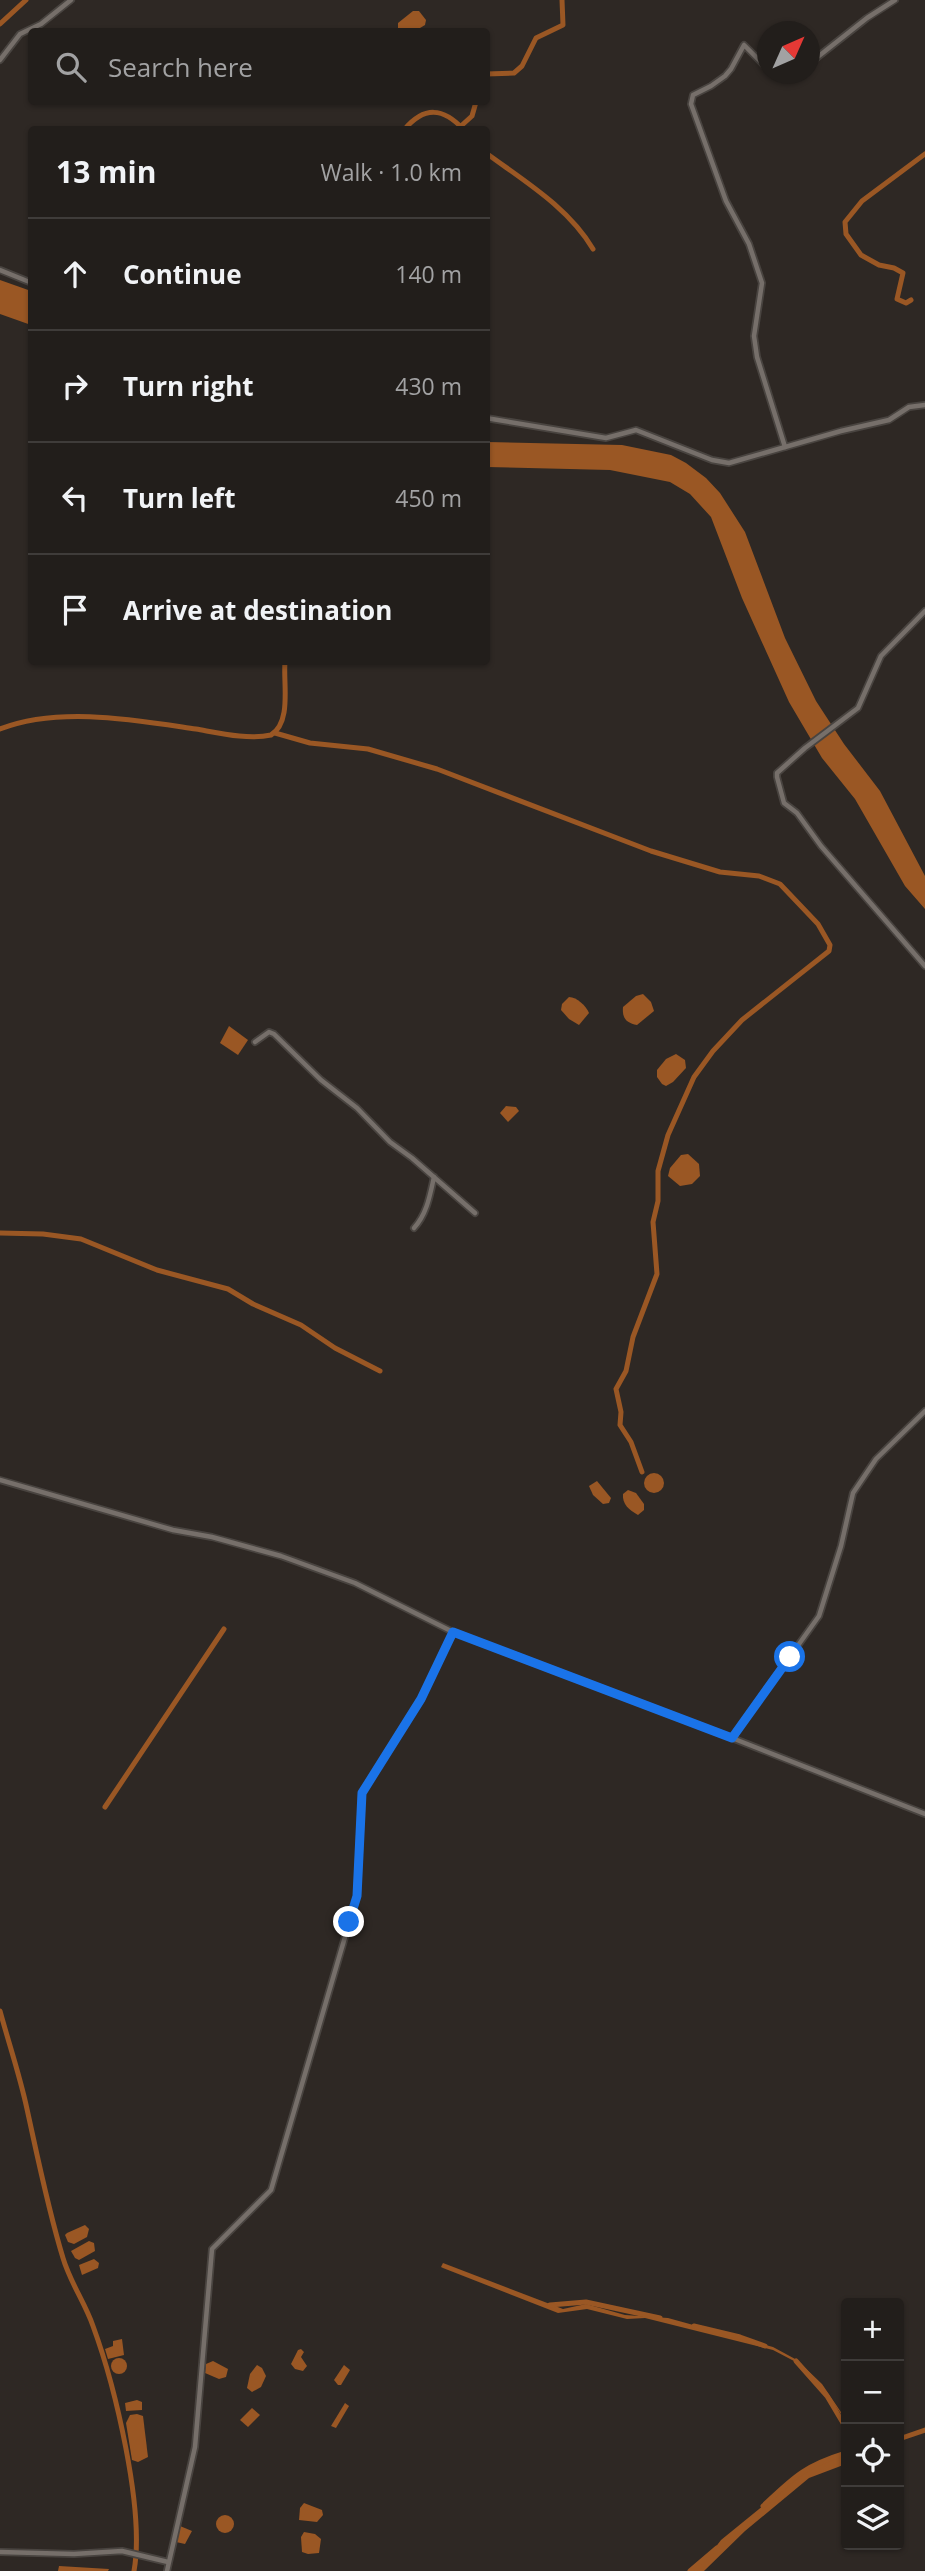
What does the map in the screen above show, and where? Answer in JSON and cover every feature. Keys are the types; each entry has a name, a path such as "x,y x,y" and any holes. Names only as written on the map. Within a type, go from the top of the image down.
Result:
{"street":[{"path":"31,28 71,0"},
{"path":"820,55 895,0"},
{"path":"0,60 20,34 28,30"},
{"path":"757,58 744,45 731,69 711,86 693,95 691,104 726,201 749,244 762,283 754,336 757,357 785,447"},
{"path":"0,270 28,281"},
{"path":"490,419 606,438 636,430 719,462 745,460 889,420 909,407 925,405"},
{"path":"925,611 881,656 864,699 851,715 805,748 777,773 783,803 797,813 821,846 925,966"},
{"path":"255,1042 269,1032 274,1034 321,1080 358,1108 390,1142 475,1213"},
{"path":"414,1228 421,1221 427,1207 434,1177"},
{"path":"732,1738 819,1616 841,1546 853,1493 876,1459 925,1411"},
{"path":"0,1480 173,1530 212,1537 281,1556 355,1583 453,1632 925,1814"},
{"path":"167,2571 195,2447 212,2249 271,2190 357,1896 362,1793 421,1699 453,1632"},
{"path":"0,2552 46,2554 121,2551 168,2562"}],"shaded area":[{"path":"413,11 419,11 426,20 425,25 420,28 398,28 398,23"},
{"path":"0,280 28,290 28,324 0,314"},
{"path":"490,442 622,445 671,455 706,478 720,493 745,532 785,638 816,701 844,744 880,791 925,876 925,909 905,886 855,799 822,758 789,702 742,598 711,517 690,494 670,482 610,470 490,467"},
{"path":"643,994 651,1002 654,1011 637,1025 630,1023 624,1017 623,1007 636,996"},
{"path":"569,997 581,1002 589,1013 579,1025 561,1010 562,1004"},
{"path":"229,1026 248,1040 238,1055 220,1043"},
{"path":"676,1054 685,1060 686,1068 666,1086 657,1077 657,1070 666,1059"},
{"path":"506,1106 516,1107 519,1111 508,1122 500,1113"},
{"path":"688,1154 699,1164 700,1176 692,1184 680,1186 668,1176 670,1168 681,1155"},
{"path":"654,1473 661,1476 664,1483 661,1490 654,1493 647,1490 644,1483 647,1476"},
{"path":"597,1481 611,1498 609,1503 603,1504 593,1495 589,1486"},
{"path":"628,1490 636,1493 644,1504 644,1510 638,1515 625,1504 623,1494"},
{"path":"85,2225 89,2229 87,2237 74,2244 68,2242 65,2235 67,2233"},
{"path":"89,2241 94,2243 95,2251 79,2260 75,2258 71,2251"},
{"path":"94,2259 99,2263 98,2268 82,2275 79,2265"},
{"path":"443,2263 563,2309 586,2304 625,2315 668,2318 773,2347 797,2360 822,2384 841,2414 825,2391 794,2361 773,2350 645,2318 627,2319 587,2309 558,2313 441,2267"},
{"path":"122,2339 124,2355 108,2359 105,2349 113,2346 113,2341"},
{"path":"301,2349 304,2352 301,2357 307,2366 303,2371 295,2369 291,2364"},
{"path":"119,2358 125,2360 125,2372 119,2374 113,2372 111,2366 113,2360"},
{"path":"213,2361 228,2369 226,2377 219,2379 205,2373 206,2364"},
{"path":"257,2365 266,2376 261,2387 252,2392 247,2388 250,2374"},
{"path":"344,2365 350,2370 341,2385 338,2385 334,2380"},
{"path":"137,2400 142,2402 142,2410 126,2411 125,2403"},
{"path":"345,2403 349,2406 336,2428 331,2426"},
{"path":"252,2408 260,2415 248,2427 240,2420"},
{"path":"130,2415 143,2416 148,2457 138,2462 132,2460 126,2423"},
{"path":"841,2456 841,2466 809,2478 745,2531 704,2571 692,2571 708,2557 721,2540 802,2474"},
{"path":"304,2503 322,2510 323,2515 317,2522 299,2520 300,2508"},
{"path":"221,2515 229,2515 234,2524 232,2531 221,2533 216,2528 216,2520"},
{"path":"180,2526 192,2531 185,2544 176,2542"},
{"path":"304,2532 315,2534 321,2539 319,2553 302,2552 301,2537"},
{"path":"59,2566 109,2569 58,2571"}],"waterway":[{"path":"0,24 26,0"},
{"path":"490,74 514,73 522,66 536,38 563,25 562,0"},
{"path":"461,126 472,116 475,105"},
{"path":"408,126 426,113 434,112 449,117 460,126"},
{"path":"911,300 906,303 897,299 903,273 879,265 861,255 846,234 845,222 862,201 925,154"},
{"path":"490,156 558,208 583,234 593,249"},
{"path":"0,729 47,718 97,717 253,737 271,735 278,729 284,712 285,665"},
{"path":"275,733 310,743 368,749 437,769 651,851 720,872 759,876 780,884 818,924 830,945 829,951 742,1020 713,1051 694,1077 668,1135 658,1171 658,1201 653,1222 657,1274 633,1337 626,1371 616,1389 621,1412 620,1425 631,1442 642,1472"},
{"path":"0,1233 43,1234 81,1239 157,1270 228,1289 253,1304 301,1325 335,1348 380,1371"},
{"path":"105,1807 224,1629"},
{"path":"0,2011 21,2084 63,2258 102,2351 119,2414 132,2482 136,2545 134,2571"},
{"path":"550,2305 586,2302 660,2318"},
{"path":"694,2326 765,2346"},
{"path":"796,2361 827,2396 844,2424"},
{"path":"904,2437 925,2430"},
{"path":"763,2506 800,2474 841,2455"},
{"path":"690,2571 717,2548"}],"route":[{"path":"349,1922 357,1896 362,1793 421,1699 453,1632 732,1738 790,1657"}]}
